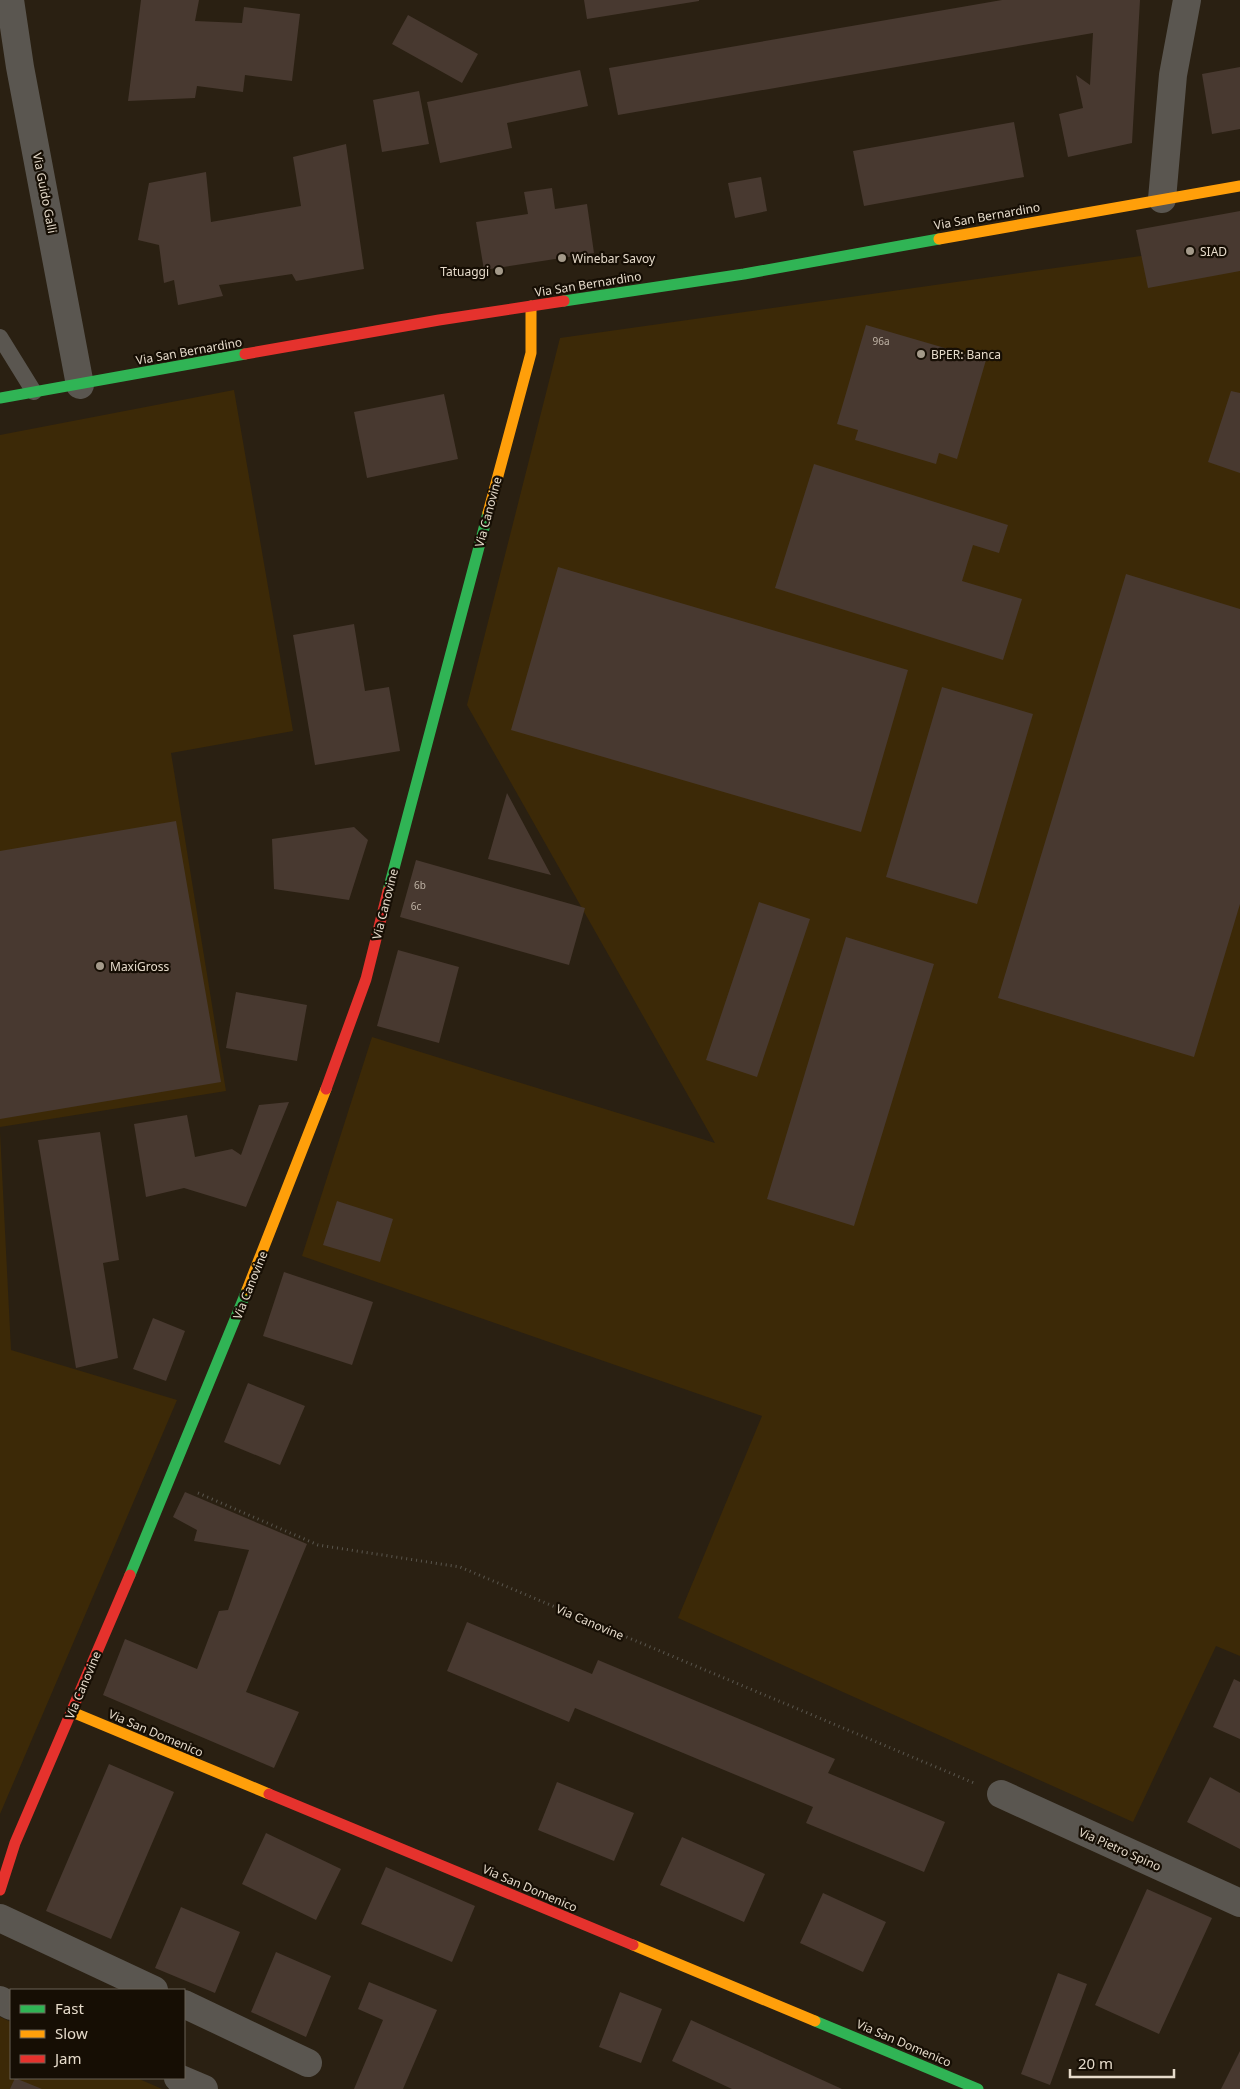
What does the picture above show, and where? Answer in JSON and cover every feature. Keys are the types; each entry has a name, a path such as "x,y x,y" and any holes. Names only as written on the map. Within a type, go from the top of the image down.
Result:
{"street":[{"name":"Via Guido Galli","path":"10,0 20,67 80,386"},
{"path":"1162,199 1173,75 1187,0"},
{"name":"Via San Bernardino","path":"0,398 80,386 439,320 744,274 1240,186"},
{"name":"Via Canovine","path":"0,1890 15,1843 170,1481 303,1152 366,979 422,757 531,353 531,306"},
{"name":"Via San Domenico","path":"72,1712 978,2089"},
{"name":"Via Pietro Spino","path":"1001,1794 1240,1904"},
{"path":"0,1918 152,1989"},
{"path":"185,2004 308,2063"},
{"path":"180,2079 204,2089"}],"lane":[{"path":"0,336 34,392"}],"path":[{"name":"Via Canovine","path":"170,1481 318,1545 460,1567 1001,1794"}],"shaded area":[{"path":"1240,242 1240,1656 1216,1646 1133,1822 678,1618 762,1416 302,1256 372,1037 715,1143 467,705 560,338"},
{"path":"234,390 293,731 171,753 226,1091 0,1127 0,435"},
{"path":"0,1132 11,1350 177,1400 0,1814"},
{"path":"0,2017 10,2022 10,2079 139,2079 162,2089 0,2089"}],"building":[{"path":"141,0 199,0 195,21 242,23 244,7 300,14 292,81 245,75 243,92 197,86 195,98 128,101"},
{"path":"584,0 699,0 699,1 587,19"},
{"path":"1002,0 1140,0 1132,143 1068,157 1059,114 1083,108 1076,75 1090,85 1093,33 618,115 609,68"},
{"path":"408,15 478,54 462,83 392,44"},
{"path":"1240,67 1240,129 1212,134 1202,74"},
{"path":"580,70 588,106 507,123 512,148 440,163 427,102"},
{"path":"419,91 429,144 382,152 373,100"},
{"path":"1014,122 1024,177 864,206 853,151"},
{"path":"346,144 364,269 296,281 292,274 219,285 223,296 178,305 174,280 164,283 159,245 138,240 149,183 206,172 211,222 301,206 293,157"},
{"path":"761,177 767,211 735,218 728,183"},
{"path":"552,188 555,209 587,204 594,253 484,270 476,222 528,214 524,192"},
{"name":"SIAD","path":"1240,211 1240,271 1148,288 1136,230"},
{"path":"866,325 986,360 957,459 939,453 936,464 855,440 858,430 837,424"},
{"path":"1231,391 1240,393 1240,473 1208,462"},
{"path":"444,394 458,459 367,478 354,412"},
{"path":"814,464 1008,525 999,553 973,545 962,581 1022,599 1003,660 775,588"},
{"path":"558,567 908,670 861,832 511,730"},
{"path":"1126,574 1240,609 1240,904 1194,1057 998,998"},
{"path":"354,624 365,691 389,687 400,751 315,765 293,635"},
{"path":"942,687 1033,714 977,904 886,877"},
{"path":"507,793 551,875 488,859"},
{"name":"MaxiGross","path":"176,821 221,1082 0,1119 0,851"},
{"path":"354,827 368,840 349,900 274,889 272,839"},
{"path":"416,860 585,908 569,965 400,917"},
{"path":"759,902 810,919 757,1077 706,1060"},
{"path":"846,937 934,964 854,1226 767,1199"},
{"path":"398,950 459,967 439,1043 377,1026"},
{"path":"236,992 307,1005 297,1061 226,1048"},
{"path":"289,1102 246,1207 184,1188 146,1197 134,1124 187,1115 195,1157 232,1149 241,1155 259,1105"},
{"path":"100,1132 119,1260 103,1263 118,1358 76,1368 38,1140"},
{"path":"337,1201 393,1219 380,1262 323,1245"},
{"path":"284,1272 373,1302 352,1365 263,1336"},
{"path":"153,1318 185,1331 166,1381 133,1369"},
{"path":"248,1383 305,1406 280,1465 224,1442"},
{"path":"185,1492 307,1544 246,1692 299,1712 274,1768 103,1695 125,1639 197,1669 219,1611 228,1610 249,1550 194,1541 197,1530 173,1517"},
{"path":"467,1622 592,1674 598,1660 835,1759 828,1773 945,1822 924,1872 806,1823 813,1807 575,1708 569,1722 447,1671"},
{"path":"1234,1679 1240,1682 1240,1739 1213,1727"},
{"path":"109,1764 174,1792 111,1939 46,1911"},
{"path":"1210,1777 1240,1793 1240,1849 1187,1822"},
{"path":"557,1782 634,1813 614,1861 538,1830"},
{"path":"266,1833 341,1869 316,1920 242,1884"},
{"path":"682,1837 765,1874 744,1922 660,1885"},
{"path":"386,1867 475,1906 452,1962 361,1924"},
{"path":"1147,1889 1212,1918 1159,2034 1095,2005"},
{"path":"823,1893 886,1922 863,1972 800,1943"},
{"path":"181,1907 240,1932 215,1993 155,1968"},
{"path":"276,1952 331,1976 306,2037 251,2012"},
{"path":"1058,1973 1087,1984 1050,2085 1021,2074"},
{"path":"369,1982 437,2010 403,2089 354,2089 383,2020 358,2009"},
{"path":"620,1992 662,2009 641,2063 599,2047"},
{"path":"691,2020 842,2089 732,2089 672,2061"},
{"path":"1240,2051 1240,2089 1221,2089"},
{"path":"15,2079 17,2079 42,2089 10,2089"}],"traffic: fast":[{"path":"564,301 744,274 939,239"},
{"path":"0,398 245,354"},
{"path":"388,891 488,513"},
{"path":"130,1575 247,1290"},
{"path":"815,2021 978,2089"}],"traffic: slow":[{"path":"939,239 1240,186"},
{"path":"488,513 531,353 531,306"},
{"path":"247,1290 326,1089"},
{"path":"72,1712 269,1794"},
{"path":"633,1945 815,2021"}],"traffic: jam":[{"path":"245,354 439,320 564,301"},
{"path":"326,1089 366,979 388,891"},
{"path":"0,1890 15,1843 130,1575"},
{"path":"269,1794 633,1945"}],"place":[{"name":"SIAD","path":"1190,251"},
{"name":"Winebar Savoy","path":"562,258"},
{"name":"Tatuaggi","path":"499,271"},
{"name":"BPER: Banca","path":"921,354"},
{"name":"MaxiGross","path":"100,966"}]}
